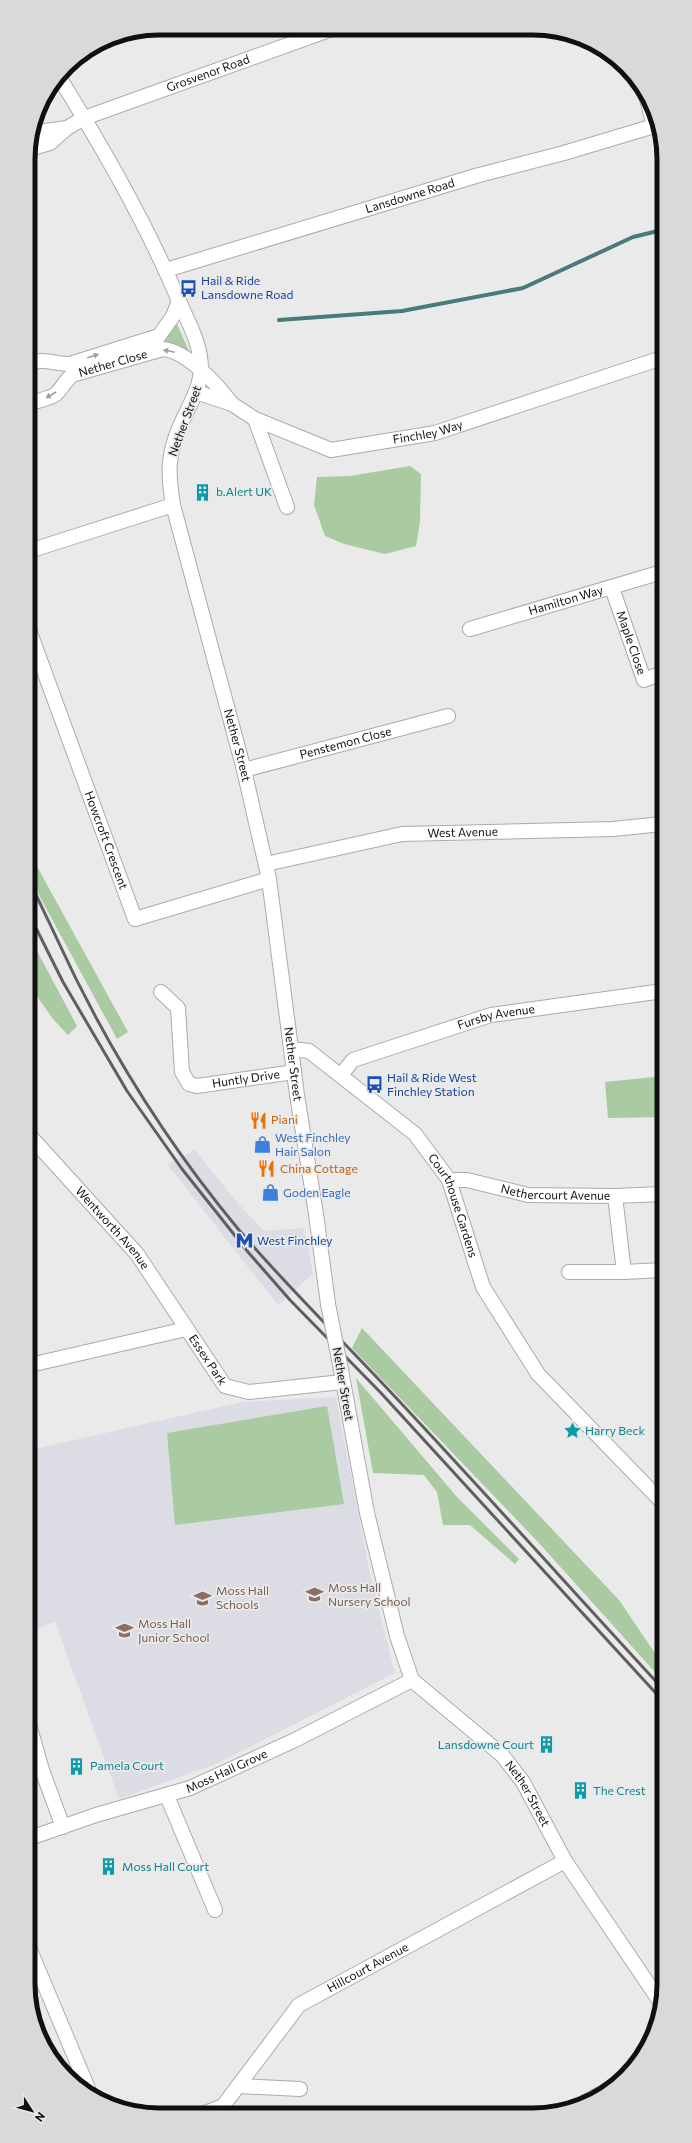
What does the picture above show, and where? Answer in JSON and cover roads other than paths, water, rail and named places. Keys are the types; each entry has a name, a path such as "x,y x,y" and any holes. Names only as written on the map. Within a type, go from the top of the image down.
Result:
{"street":[{"name":"Grosvenor Road","path":"36,146 50,143 67,128 84,118 315,35"},
{"name":"Nether Street","path":"62,83 137,209 166,270 194,335 200,355 201,372 196,392 180,427 171,457 168,476 173,505 244,770 269,879 294,1072 328,1304 367,1513 397,1636 412,1680 502,1755 523,1782 565,1861 656,1996"},
{"name":"Lansdowne Road","path":"166,270 479,175 653,130"},
{"name":"Nether Close","path":"35,361 40,360 59,364 70,364 159,336 173,316 179,301"},
{"name":"Nether Close","path":"35,401 48,398 56,393 65,380 72,374 163,349 171,350 178,354 216,383 232,404"},
{"name":"Finchley Way","path":"196,392 232,404 255,419 331,450 435,432 657,360"},
{"path":"255,419 287,507"},
{"path":"35,549 173,505"},
{"name":"Hamilton Way","path":"470,629 657,574"},
{"name":"Maple Close","path":"612,588 644,680 657,674"},
{"name":"Howcroft Crescent","path":"35,646 135,919 269,879"},
{"name":"Penstemon Close","path":"244,770 448,716"},
{"name":"West Avenue","path":"266,864 402,834 613,829 657,825"},
{"name":"Huntly Drive","path":"161,992 178,1008 182,1072 189,1084 197,1086 294,1072"},
{"name":"Fursby Avenue","path":"341,1075 353,1060 491,1015 657,993"},
{"name":"Courthouse Gardens","path":"292,1048 309,1050 415,1134 449,1180 483,1287 538,1374 657,1497"},
{"name":"Wentworth Avenue","path":"35,1142 137,1254 186,1329"},
{"name":"Nethercourt Avenue","path":"449,1180 467,1180 528,1195 615,1196 657,1194"},
{"path":"615,1196 624,1272"},
{"path":"569,1272 657,1270"},
{"name":"Essex Park","path":"35,1364 186,1329 225,1386 249,1392 342,1376"},
{"name":"Moss Hall Grove","path":"35,1836 96,1815 167,1796 190,1788 295,1740 412,1680"},
{"path":"35,1746 42,1770 63,1827"},
{"path":"167,1796 215,1910"},
{"name":"Hillcourt Avenue","path":"217,2108 223,2106 299,2006 565,1861"},
{"path":"35,1962 86,2084"},
{"path":"238,2086 300,2089"}],"waterway":[{"path":"279,320 402,311 523,288 633,237 657,231"}],"railway":[{"path":"35,892 76,978 116,1054 186,1162 212,1196 274,1270 490,1499 657,1682"},
{"path":"35,926 63,982 127,1091 182,1169 248,1252 290,1300 381,1393 657,1694"}],"place":[{"name":"Hail & Ride Lansdowne Road","path":"188,288"},
{"name":"b.Alert UK","path":"203,492"},
{"name":"Hail & Ride West Finchley Station","path":"374,1085"},
{"name":"Piani","path":"258,1120"},
{"name":"West Finchley Hair Salon","path":"262,1145"},
{"name":"China Cottage","path":"267,1169"},
{"name":"Goden Eagle","path":"270,1193"},
{"name":"West Finchley","path":"244,1241"},
{"name":"Harry Beck","path":"572,1431"},
{"name":"Moss Hall Nursery School","path":"315,1595"},
{"name":"Moss Hall Schools","path":"203,1598"},
{"name":"Moss Hall Junior School","path":"125,1631"},
{"name":"Lansdowne Court","path":"547,1745"},
{"name":"Pamela Court","path":"77,1766"},
{"name":"The Crest","path":"580,1791"},
{"name":"Moss Hall Court","path":"109,1867"}]}
